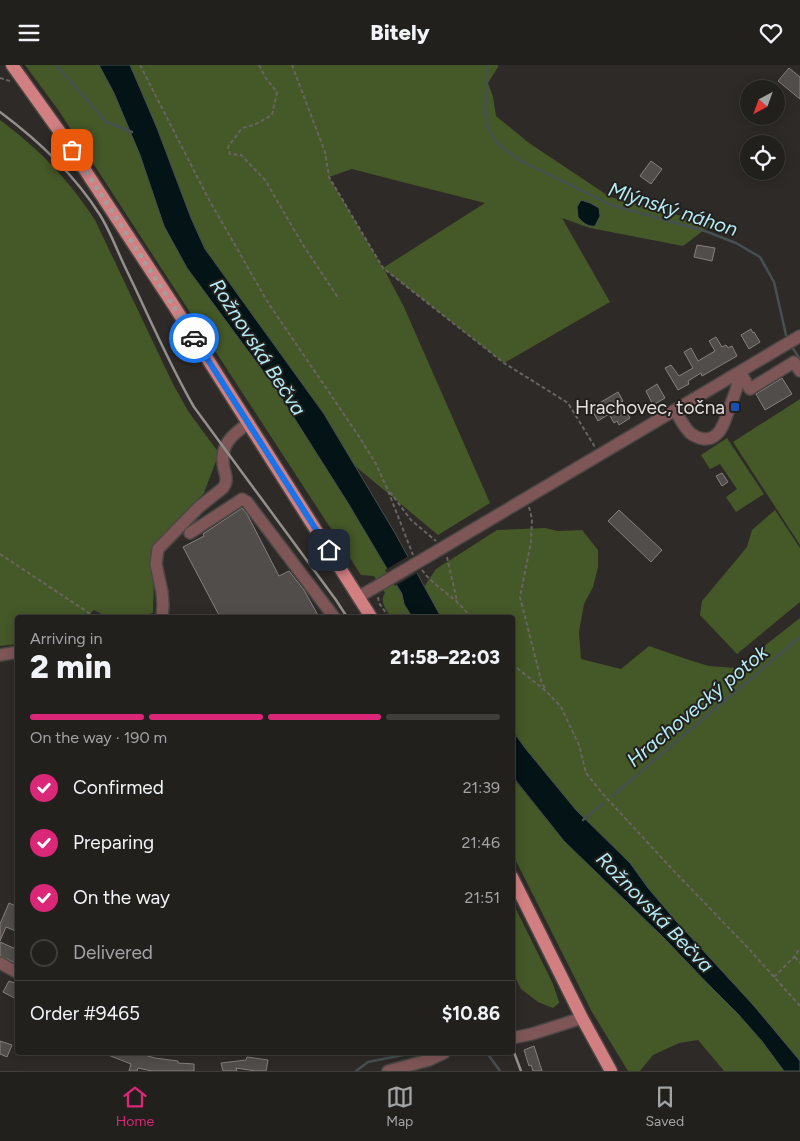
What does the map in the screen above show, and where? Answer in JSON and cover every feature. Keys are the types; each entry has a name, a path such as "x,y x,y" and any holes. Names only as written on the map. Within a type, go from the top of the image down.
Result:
{"main road":[{"path":"12,65 62,135 249,423 370,615"},
{"path":"515,883 582,1018 611,1071"}],"street":[{"path":"358,597 380,589 526,499 800,336"},
{"path":"740,372 750,389 794,362 800,371"},
{"path":"675,410 693,435 706,439 714,436 725,421 739,383 740,372"},
{"path":"162,615 162,592 156,564 158,549 199,507 226,484 224,449 234,434 249,423"},
{"path":"190,533 242,499 247,502 333,615"},
{"path":"0,655 15,652"},
{"path":"515,886 522,896"},
{"path":"0,963 15,971"},
{"path":"515,1038 532,1035 582,1018"},
{"path":"388,1071 429,1060 440,1055"}],"path":[{"path":"140,65 208,198 267,301 360,438 404,512 415,524 434,539 440,551 448,559 457,602"},
{"path":"259,65 265,77 277,92 272,115 254,125 242,128 228,147 230,154 241,155 265,180 303,245 339,299"},
{"path":"292,65 325,152 329,177 383,268 504,363 568,403 596,449"},
{"path":"526,499 531,513 532,531 530,551 520,597 542,684 564,715 579,745 584,769 589,778 629,823 749,949 800,1006"},
{"path":"0,554 92,615"},
{"path":"380,589 378,601 388,615"},
{"path":"515,665 547,691"},
{"path":"774,977 794,957 800,948"},
{"path":"794,957 800,963"}],"green space":[{"path":"25,65 99,65 114,93 140,155 164,226 187,268 274,386 348,503 402,594 404,604 411,615 390,615 383,602 385,593 374,576 361,575 59,111"},
{"path":"130,65 498,65 488,83 493,97 496,116 529,143 610,197 712,224 683,246 590,228 562,218 610,302 504,363 384,269 404,307 490,503 438,535 354,465 324,414 205,249 191,218 157,128","holes":["352,169 485,203 383,268 329,177"]},
{"path":"0,120 28,142 64,178 95,220 173,384 188,411 219,453 204,493 155,543 153,613 146,615 103,615 94,610 89,615 15,615 15,644 0,646"},
{"path":"800,399 800,545 733,442"},
{"path":"727,438 764,494 736,512 726,497 737,489 720,464 710,469 701,455"},
{"path":"775,510 800,548 800,602 737,654 700,615 702,601 747,547 752,530"},
{"path":"545,528 558,531 582,530 598,550 598,567 593,587 584,604 579,632 581,659 621,669 649,646 709,666 736,668 800,618 800,1061 754,1006 676,921 630,863 576,810 515,733 515,615 440,615 424,587 436,569 497,530"},
{"path":"515,781 564,841 663,937 738,1014 761,1040 784,1071 724,1071 698,1040 679,1043 653,1055 640,1071 628,1071 592,1012 515,859"},
{"path":"515,907 553,984 559,1003 553,1008 538,1002 521,989 515,977"}],"water":[{"name":"Rožnovská Bečva","path":"99,65 130,65 205,249 324,414 395,533 440,615 411,615 404,604 402,594 348,503 274,386 187,268 164,226 140,155 114,93"},
{"path":"581,200 599,208 600,216 595,226 586,224 578,217 577,207"},
{"name":"Rožnovská Bečva","path":"515,734 576,810 630,863 676,921 754,1006 800,1061 800,1071 784,1071 761,1040 738,1014 663,937 564,841 515,780"}],"pier":[{"path":"410,555 419,572 395,586 385,570"}],"building":[{"path":"789,68 800,77 800,99 785,87 785,80 779,80"},
{"path":"651,161 662,169 651,184 640,176"},
{"path":"697,245 715,248 712,261 694,257"},
{"path":"751,329 760,342 749,349 741,335"},
{"path":"716,337 722,347 726,345 728,348 732,346 737,356 702,376 701,373 688,381 689,384 678,390 665,368 671,365 679,376 693,368 684,352 691,348 698,361 715,351 709,341"},
{"path":"782,378 792,394 765,410 756,394"},
{"path":"657,384 665,398 653,405 646,391"},
{"path":"618,392 630,418 619,425 617,421 614,423 609,414 598,421 591,408"},
{"path":"722,473 728,482 722,486 716,476"},
{"path":"242,508 247,514 279,576 289,571 304,590 318,615 219,615 183,547 204,536 203,534"},
{"path":"619,510 662,550 651,562 608,521"},
{"path":"9,903 15,906 15,931 6,927 0,941 0,924"},
{"path":"0,942 15,949 15,963 0,956"},
{"path":"9,981 15,983 15,998 3,992"},
{"path":"0,1041 12,1045 7,1057 0,1054"},
{"path":"534,1046 542,1071 533,1071 531,1065 529,1066 524,1050"},
{"path":"108,1055 145,1055 178,1061 178,1063 194,1064 194,1071 152,1071 138,1068 137,1071 129,1071 131,1064"},
{"path":"247,1057 268,1060 266,1071 236,1068 237,1071 223,1071 221,1063 246,1060"}],"waterway":[{"path":"56,65 106,122 132,132"},
{"name":"Mlýnský náhon","path":"486,65 485,109 488,129 498,144 519,160 611,205 705,231 736,243 760,257 774,282 786,335"},
{"name":"Mlýnský náhon","path":"792,347 800,359"},
{"name":"Hrachovecký potok","path":"612,796 800,637"},
{"name":"Hrachovecký potok","path":"583,820 603,803"},
{"path":"356,1071 368,1062 403,1055"},
{"path":"488,1055 500,1071"}],"railway":[{"path":"0,112 55,159 90,200 107,227 167,355 194,407 346,615"},
{"path":"515,1055 521,1071"}],"way so far":[{"path":"72,150 194,338"}],"place":[{"name":"Hrachovec, točna","path":"735,407"}],"route":[{"path":"194,338 329,550"}]}
